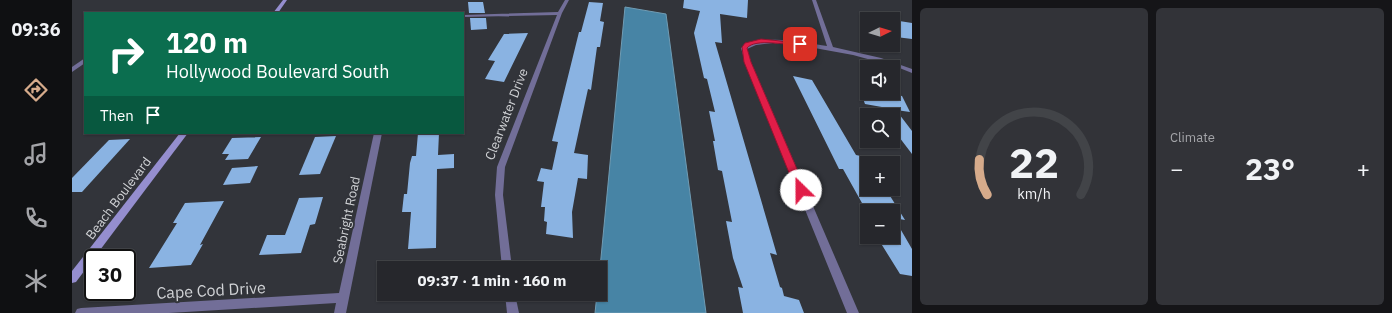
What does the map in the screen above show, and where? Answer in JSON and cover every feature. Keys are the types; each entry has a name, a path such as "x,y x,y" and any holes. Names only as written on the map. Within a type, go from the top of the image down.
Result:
{"street":[{"path":"277,12 285,0"},
{"name":"Clearwater Drive","path":"506,261 498,195 501,167 560,13 567,0"},
{"path":"814,0 830,48"},
{"path":"464,16 560,13"},
{"path":"853,313 751,69 744,48 747,44 761,41 830,48 879,58 912,71"},
{"path":"72,70 84,61"},
{"name":"Beach Boulevard","path":"72,279 183,134"},
{"name":"Seabright Road","path":"340,313 378,134"},
{"name":"Cape Cod Drive","path":"81,313 343,298"},
{"path":"511,301 513,313"}],"water":[{"path":"625,7 666,14 706,313 595,313 596,301 607,301 607,261 601,261"}],"building":[{"path":"684,0 748,0 747,18 720,14 722,43 715,42 777,255 770,253 780,287 782,288 784,296 799,300 804,313 743,313 738,287 743,288 733,258 726,221 732,222 722,171 718,170 713,141 715,141 709,111 715,112 707,79 704,78 694,33 700,11 683,8"},
{"path":"468,2 483,2 485,13 469,13"},
{"path":"589,2 603,3 600,21 604,22 600,47 597,47 591,90 588,89 574,153 588,155 587,179 578,178 572,212 573,238 546,234 547,222 544,221 545,207 541,207 544,182 537,181 541,168 552,170 558,142 552,141 579,32 581,32"},
{"path":"470,18 486,18 487,29 471,30"},
{"path":"900,21 912,23 912,39 900,38"},
{"path":"528,33 504,82 485,79 495,61 488,60 504,34"},
{"path":"793,76 812,80 856,155 861,156 860,196 890,196 895,204 863,204 843,169 839,169"},
{"path":"900,96 902,96 910,112 900,111 900,108 887,108 865,104 864,100 900,100"},
{"path":"900,115 912,131 912,154 900,138"},
{"path":"418,134 439,134 438,155 454,154 454,168 437,169 436,248 408,249 411,212 402,212 404,194 407,194 410,163 412,156 416,156"},
{"path":"336,136 320,174 299,175 315,137"},
{"path":"261,137 248,159 225,160 229,154 222,154 232,138"},
{"path":"130,139 82,192 72,192 72,178 109,140"},
{"path":"258,166 250,183 223,185 232,168"},
{"path":"323,197 315,224 310,225 301,253 259,255 267,235 285,235 299,198"},
{"path":"224,201 191,265 149,268 177,223 173,223 185,203"},
{"path":"900,212 905,220 900,219"},
{"path":"900,228 912,249 912,276 900,274 881,244 900,244"}],"route":[{"path":"800,44 761,41 747,44 744,48 748,62 801,190"}]}
